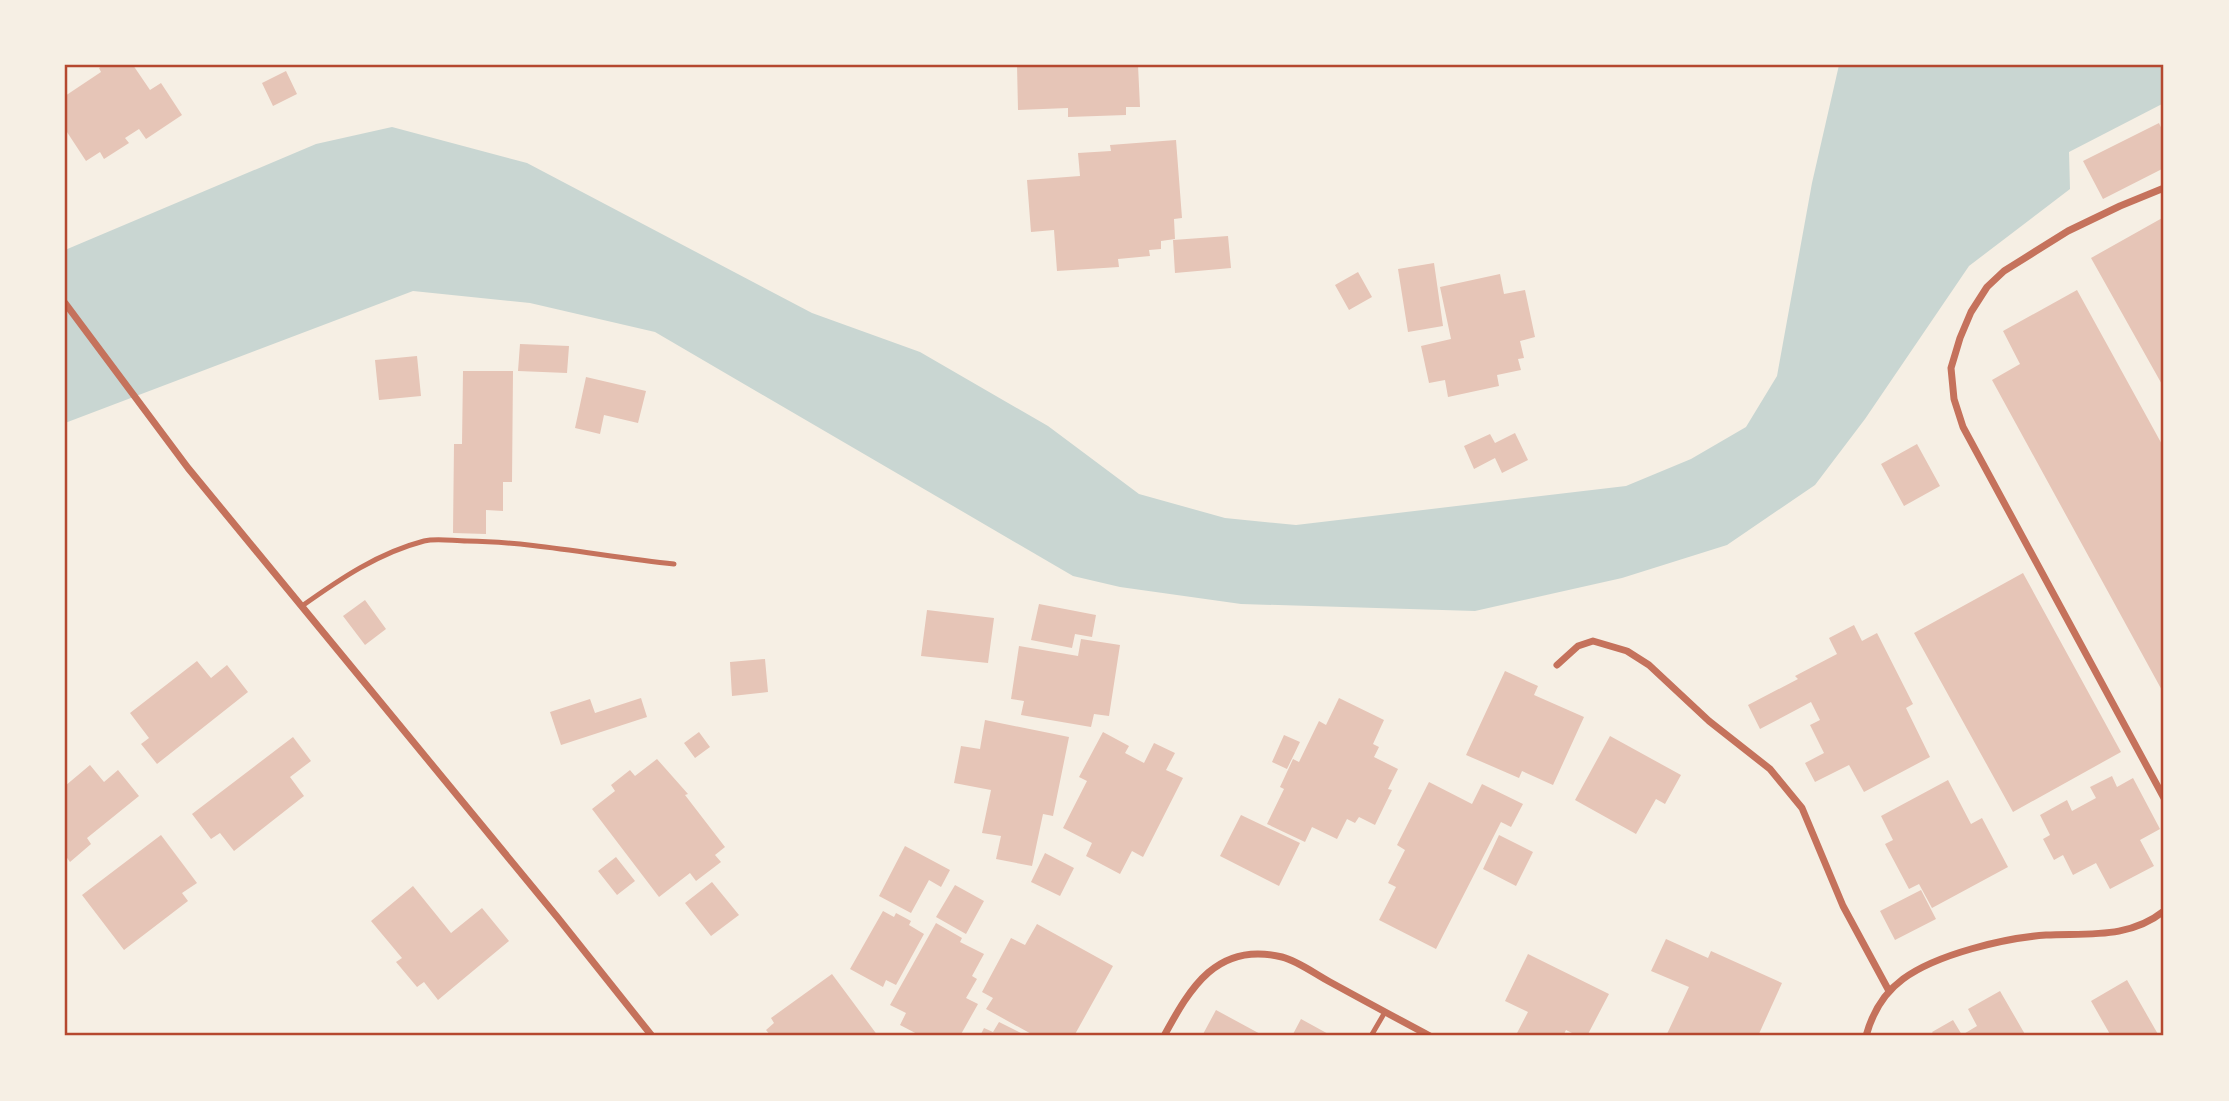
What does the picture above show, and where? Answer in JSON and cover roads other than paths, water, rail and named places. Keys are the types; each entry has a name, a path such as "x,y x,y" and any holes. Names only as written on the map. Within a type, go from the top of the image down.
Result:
{"street":[{"path":"2164,188 2068,231 2004,271 1987,287 1971,312 1951,368 1954,399 1963,427 2164,798"},
{"path":"65,303 188,468 652,1036"},
{"path":"1557,665 1578,646 1593,641 1627,651 1649,665 1700,714 1770,769 1802,808 1843,906 1889,991"},
{"path":"1866,1036 1870,1021 1889,991 1917,971 1955,954 2020,937 2119,932 2148,922 2164,911"},
{"path":"1164,1036 1186,996 1208,972 1233,957 1255,953 1284,957 1430,1036"}],"lane":[{"path":"302,606 365,565 426,541 504,542 674,564"},
{"path":"1371,1036 1385,1012"}]}
